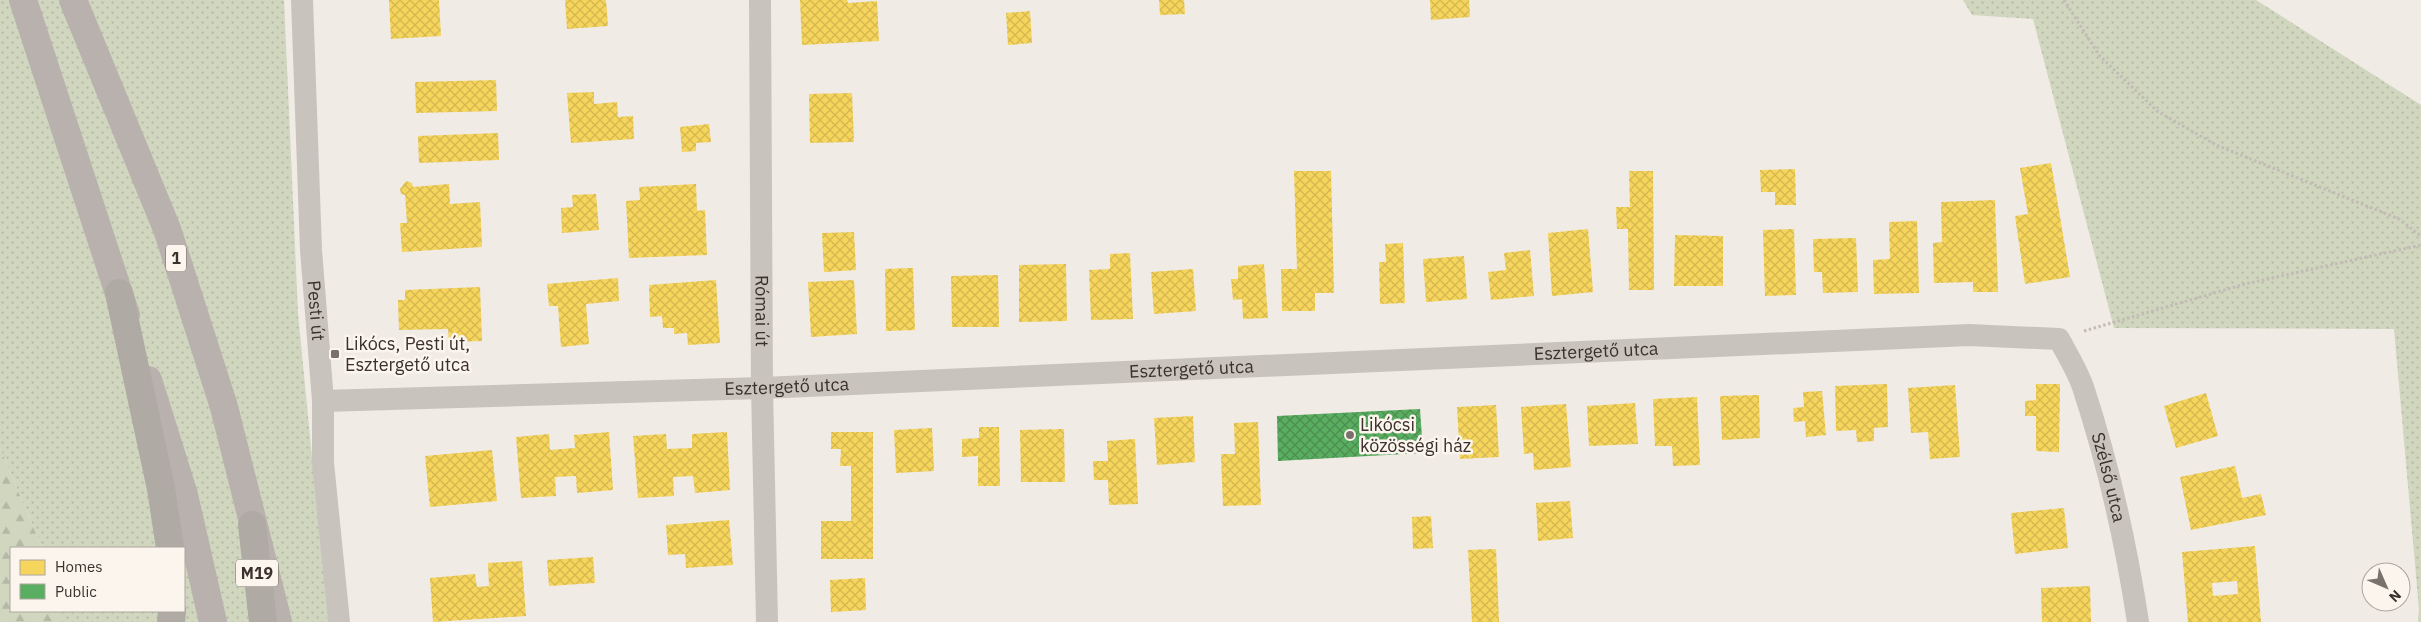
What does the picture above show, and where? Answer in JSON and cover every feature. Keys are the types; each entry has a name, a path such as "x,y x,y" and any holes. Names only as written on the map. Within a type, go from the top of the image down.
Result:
{"highway":[{"path":"119,293 161,489 170,547"},
{"name":"M19","path":"252,525 263,622"}],"main road":[{"path":"23,0 181,486 213,622"},
{"name":"1","path":"74,0 167,229 224,407 252,525 278,622"}],"street":[{"path":"85,31 90,0"},
{"name":"Pesti út","path":"302,0 311,250 323,402 323,463 338,622"},
{"name":"Római út","path":"760,0 762,388 767,622"},
{"name":"Esztergető utca","path":"323,402 762,388 1969,335 2059,339"},
{"name":"Szélső utca","path":"2059,339 2085,395 2130,571 2138,622"}],"path":[{"path":"2064,0 2099,55 2157,112 2216,145 2399,219 2421,236"},
{"path":"2059,339 2124,318 2245,284 2421,245"}],"green space":[{"path":"0,0 284,0 298,313 328,622 61,622 61,612 185,612 185,547 42,547 0,448"},
{"path":"1963,0 2256,0 2421,105 2421,622 2418,622 2419,609 2394,329 2114,328 2033,19 1972,15"},
{"path":"0,448 42,547 10,547 10,612 61,612 61,622 0,622"}],"building: Homes":[{"path":"389,0 439,0 441,36 391,39"},
{"path":"565,0 606,0 608,26 567,29"},
{"path":"800,0 847,0 848,3 877,1 879,41 802,45"},
{"path":"1159,0 1184,0 1185,14 1160,15"},
{"path":"1430,0 1469,0 1470,17 1431,20"},
{"path":"1030,11 1032,43 1008,45 1006,13"},
{"path":"496,80 497,111 416,113 415,82"},
{"path":"594,92 594,104 617,102 618,117 633,116 634,139 571,143 567,93"},
{"path":"852,93 854,142 810,143 809,94"},
{"path":"709,124 711,142 696,143 696,151 682,152 680,127"},
{"path":"498,133 499,160 419,163 418,136"},
{"path":"2051,163 2070,277 2025,284 2015,216 2028,214 2020,168"},
{"path":"1795,169 1796,205 1775,205 1775,192 1761,192 1760,170"},
{"path":"1294,171 1331,171 1334,293 1315,293 1315,311 1282,311 1281,269 1297,269"},
{"path":"1629,171 1653,171 1654,290 1629,290 1628,229 1617,229 1616,207 1630,207"},
{"path":"406,181 412,183 413,187 449,184 450,204 480,202 482,247 402,252 400,223 407,223 405,195 401,194 400,189"},
{"path":"696,184 697,211 705,210 707,255 629,258 626,201 640,200 639,187"},
{"path":"596,194 599,230 562,233 561,208 573,207 572,195"},
{"path":"1995,200 1998,292 1973,292 1973,282 1934,283 1933,243 1942,242 1941,202"},
{"path":"1917,221 1919,293 1874,294 1873,260 1890,259 1889,222"},
{"path":"1588,229 1593,292 1552,296 1548,233"},
{"path":"1794,229 1796,295 1765,296 1763,230"},
{"path":"854,232 856,270 824,272 822,233"},
{"path":"1675,235 1723,236 1723,286 1674,286"},
{"path":"1856,238 1858,292 1823,293 1822,272 1814,272 1813,239"},
{"path":"1403,243 1405,303 1380,304 1379,262 1386,262 1385,244"},
{"path":"1530,250 1534,296 1491,300 1488,272 1506,270 1504,253"},
{"path":"1130,253 1133,319 1091,320 1089,270 1110,269 1110,254"},
{"path":"1464,256 1467,299 1426,302 1423,259"},
{"path":"1066,264 1067,321 1019,322 1019,265"},
{"path":"1264,264 1268,318 1243,319 1242,299 1233,300 1231,279 1238,279 1238,266"},
{"path":"913,268 915,330 886,331 885,269"},
{"path":"1193,269 1196,311 1154,314 1151,272"},
{"path":"998,275 999,327 952,327 951,276"},
{"path":"618,278 619,301 586,304 589,344 561,347 558,306 549,306 547,284"},
{"path":"716,280 720,343 688,345 687,333 674,334 674,328 663,328 662,316 650,317 649,285"},
{"path":"854,280 857,334 811,337 808,282"},
{"path":"480,287 482,341 449,342 448,329 399,330 398,300 405,300 405,290"},
{"path":"1887,384 1888,427 1874,428 1874,441 1857,442 1856,430 1836,431 1835,386"},
{"path":"2036,384 2060,384 2059,452 2036,451 2036,416 2025,416 2025,401 2036,400"},
{"path":"1955,385 1960,457 1930,459 1928,432 1911,433 1908,388"},
{"path":"1822,391 1826,435 1806,437 1805,421 1794,422 1793,408 1804,407 1803,392"},
{"path":"2206,393 2218,436 2176,448 2164,406"},
{"path":"1759,395 1760,438 1722,440 1720,396"},
{"path":"1697,397 1700,465 1673,466 1672,446 1655,446 1653,399"},
{"path":"1635,403 1638,444 1589,446 1587,406"},
{"path":"1566,404 1571,467 1534,470 1533,453 1524,454 1521,407"},
{"path":"1496,405 1499,457 1460,459 1457,407"},
{"path":"1193,416 1195,462 1157,465 1154,418"},
{"path":"1258,422 1261,505 1223,506 1221,454 1235,454 1234,423"},
{"path":"979,427 999,427 1000,486 978,486 978,456 962,457 962,439 979,438"},
{"path":"932,428 934,471 896,473 894,430"},
{"path":"1064,429 1065,482 1021,482 1020,430"},
{"path":"609,432 613,490 577,493 576,476 555,477 556,496 521,498 516,437 549,434 550,450 575,448 574,435"},
{"path":"727,432 730,490 695,493 693,476 673,477 674,496 638,498 633,436 666,434 667,449 692,448 692,434"},
{"path":"831,432 873,432 873,559 821,559 821,521 851,521 851,466 840,466 841,449 831,449"},
{"path":"1135,439 1138,504 1109,505 1108,480 1094,480 1093,461 1108,461 1107,441"},
{"path":"492,450 497,501 430,507 425,456"},
{"path":"2235,466 2242,498 2261,494 2266,515 2191,530 2180,477"},
{"path":"1570,501 1573,538 1538,541 1536,503"},
{"path":"2064,508 2068,548 2015,554 2011,513"},
{"path":"1431,516 1433,548 1413,549 1412,517"},
{"path":"729,520 733,565 686,568 685,554 668,555 666,525"},
{"path":"2255,546 2261,622 2188,622 2182,552","holes":["2237,581 2238,594 2213,596 2212,583"]},
{"path":"1496,549 1499,622 1472,622 1468,550"},
{"path":"593,557 595,583 549,586 547,560"},
{"path":"522,561 526,616 433,622 430,578 475,574 477,587 489,586 488,563"},
{"path":"865,578 866,610 831,612 830,580"},
{"path":"2090,586 2091,622 2042,622 2041,588"}],"building: Public":[{"name":"Likócsi közösségi ház","path":"1420,409 1423,453 1278,461 1277,416"}],"place":[{"name":"Likócs, Pesti út, Esztergető utca","path":"335,354"},
{"name":"Likócsi közösségi ház","path":"1350,435"}]}
